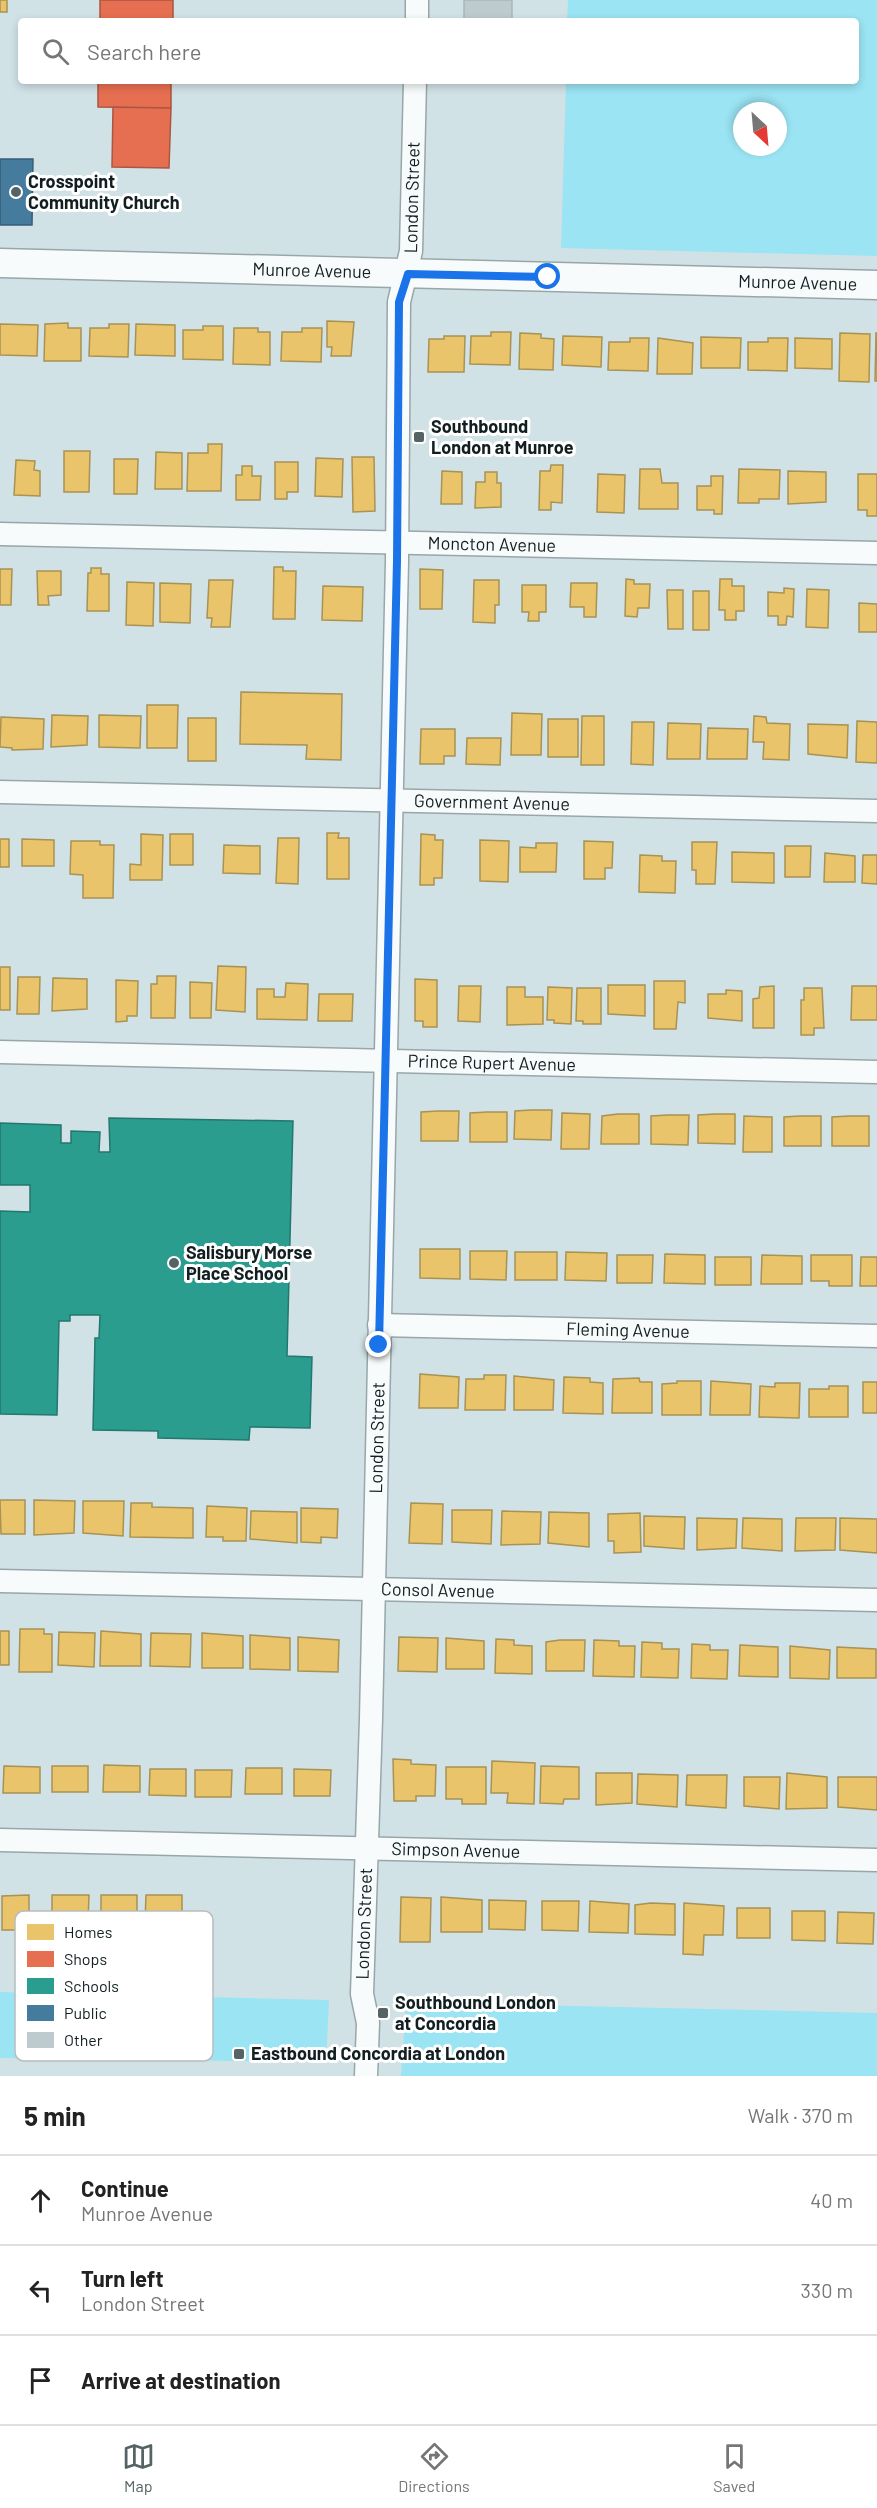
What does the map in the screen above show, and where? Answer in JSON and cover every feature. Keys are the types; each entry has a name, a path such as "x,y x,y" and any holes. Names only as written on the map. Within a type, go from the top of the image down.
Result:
{"street":[{"path":"417,0 417,18"},
{"name":"London Street","path":"366,2076 368,2023 362,1994 374,1589 398,543 399,302 408,274 411,251 415,84"},
{"name":"Munroe Avenue","path":"0,263 877,285"},
{"name":"Moncton Avenue","path":"0,534 877,553"},
{"name":"Government Avenue","path":"0,792 877,811"},
{"name":"Prince Rupert Avenue","path":"0,1053 877,1072"},
{"name":"Fleming Avenue","path":"380,1325 877,1336"},
{"name":"Consol Avenue","path":"0,1581 877,1600"},
{"name":"Simpson Avenue","path":"0,1840 877,1860"}],"shaded area":[{"path":"568,0 877,0 877,256 561,248 566,84 859,84 859,18 567,18"},
{"path":"0,1992 15,1992 15,2058 0,2058"},
{"path":"213,1997 329,2000 326,2062 213,2061"},
{"path":"406,2002 877,2013 877,2076 401,2076"}],"building: Homes":[{"path":"0,0 7,0 7,12 0,12"},
{"path":"327,321 354,322 351,356 331,356 332,347 327,347"},
{"path":"68,323 68,328 81,328 81,361 44,361 45,324"},
{"path":"0,324 38,325 37,356 0,355"},
{"path":"109,324 129,324 128,357 89,356 90,328 109,328"},
{"path":"136,324 175,325 175,356 135,355"},
{"path":"203,326 223,326 223,360 183,359 183,330 203,330"},
{"path":"234,328 258,328 258,332 270,332 270,365 233,364"},
{"path":"302,328 322,328 321,362 281,361 282,332 302,332"},
{"path":"491,332 511,332 510,365 470,364 471,336 491,336"},
{"path":"520,333 541,334 541,338 554,339 553,370 519,369"},
{"path":"840,333 870,334 869,382 839,381"},
{"path":"876,333 877,381 875,381"},
{"path":"444,336 465,336 464,372 428,372 429,339 444,339"},
{"path":"563,336 602,337 601,367 562,365"},
{"path":"701,337 741,338 740,368 701,368"},
{"path":"630,338 649,338 648,371 608,370 609,342 630,342"},
{"path":"658,338 693,343 692,374 657,374"},
{"path":"768,338 788,338 787,371 748,370 748,342 768,342"},
{"path":"795,338 832,339 832,369 795,368"},
{"path":"208,444 222,444 221,491 187,491 188,453 208,453"},
{"path":"64,451 90,451 89,492 64,492"},
{"path":"156,452 182,453 182,489 155,489"},
{"path":"352,457 374,457 375,511 353,512"},
{"path":"316,458 343,459 342,497 315,496"},
{"path":"114,459 138,459 137,494 114,494"},
{"path":"16,460 35,461 34,470 40,471 40,496 14,495"},
{"path":"275,462 298,462 298,492 287,492 287,499 275,499"},
{"path":"551,465 563,465 562,503 551,502 551,510 539,510 540,471 550,471"},
{"path":"242,466 252,466 252,476 261,476 260,500 236,500 236,475 242,475"},
{"path":"640,469 660,469 662,483 678,483 678,509 639,509"},
{"path":"739,469 780,470 779,499 759,499 759,503 738,503"},
{"path":"442,471 462,472 462,504 441,504"},
{"path":"788,471 826,472 826,502 788,504"},
{"path":"485,472 497,472 497,483 501,483 501,507 475,508 476,482 485,482"},
{"path":"598,474 625,475 624,513 597,512"},
{"path":"858,474 877,474 877,516 867,516 867,510 858,510"},
{"path":"711,476 723,476 722,514 714,514 714,510 697,510 697,486 711,486"},
{"path":"274,567 283,567 283,571 296,571 295,619 273,619"},
{"path":"91,568 101,568 101,574 109,574 109,611 87,611 88,573 91,573"},
{"path":"0,569 12,569 11,605 0,605"},
{"path":"420,569 443,570 442,609 420,609"},
{"path":"37,571 61,571 61,595 48,596 49,605 38,605"},
{"path":"626,579 634,580 634,584 650,584 649,608 638,608 637,617 625,616"},
{"path":"720,579 732,579 732,586 744,586 744,611 736,611 736,620 725,620 725,610 719,610"},
{"path":"209,580 233,580 230,627 211,627 212,618 207,618"},
{"path":"474,580 499,580 499,605 495,605 495,623 473,622"},
{"path":"127,582 154,583 153,626 126,625"},
{"path":"160,583 191,584 190,623 160,622"},
{"path":"571,583 597,583 596,617 584,617 584,607 570,607"},
{"path":"522,585 546,585 546,612 539,612 539,621 528,621 529,612 522,612"},
{"path":"323,586 363,587 362,621 322,620"},
{"path":"784,588 794,589 793,617 787,616 786,625 778,625 778,616 768,616 768,592 784,593"},
{"path":"807,589 829,590 828,628 806,627"},
{"path":"667,590 683,590 683,629 668,629"},
{"path":"693,591 709,591 709,630 693,630"},
{"path":"859,603 877,604 877,632 859,632"},
{"path":"241,692 342,694 341,760 306,759 307,745 240,744"},
{"path":"147,705 178,705 177,748 147,748"},
{"path":"512,713 542,714 541,755 511,755"},
{"path":"52,715 88,716 87,745 51,747"},
{"path":"99,715 141,716 140,748 99,747"},
{"path":"582,716 604,716 604,765 581,765"},
{"path":"754,716 766,717 767,723 790,724 789,760 763,759 764,742 753,742"},
{"path":"1,717 44,719 43,749 12,750 12,748 0,747"},
{"path":"188,718 216,718 216,761 188,761"},
{"path":"548,719 578,719 578,757 548,757"},
{"path":"857,721 877,722 877,763 856,762"},
{"path":"632,722 654,722 653,765 631,764"},
{"path":"668,723 701,724 700,759 667,759"},
{"path":"808,724 848,725 847,758 808,754"},
{"path":"708,728 748,729 747,759 707,759"},
{"path":"421,729 455,729 455,756 444,756 444,764 420,764"},
{"path":"467,738 501,738 500,765 466,764"},
{"path":"327,833 339,833 338,838 349,838 349,879 327,879"},
{"path":"141,834 163,835 162,880 130,880 130,864 141,865"},
{"path":"170,834 193,834 193,865 170,865"},
{"path":"421,834 435,835 435,840 443,840 442,878 434,878 434,885 420,885"},
{"path":"278,838 299,838 298,884 276,883"},
{"path":"0,839 9,839 9,867 0,867"},
{"path":"22,839 54,840 54,866 22,866"},
{"path":"480,840 509,841 508,882 480,881"},
{"path":"71,841 100,841 100,845 114,845 113,898 83,898 83,875 70,874"},
{"path":"584,841 613,842 612,868 605,868 605,879 584,879"},
{"path":"692,842 717,842 715,884 696,884 696,870 692,870"},
{"path":"536,843 557,843 556,872 520,872 520,847 536,848"},
{"path":"224,845 260,846 260,874 223,873"},
{"path":"785,846 811,846 810,877 785,877"},
{"path":"732,852 774,853 774,883 732,882"},
{"path":"825,853 855,856 855,882 824,882"},
{"path":"640,855 662,856 662,861 676,861 675,893 639,892"},
{"path":"863,855 877,855 877,884 862,883"},
{"path":"218,966 246,967 245,1012 216,1010"},
{"path":"0,967 10,967 10,1010 0,1010"},
{"path":"157,976 176,976 175,1018 151,1018 151,984 157,984"},
{"path":"18,977 40,977 39,1014 17,1014"},
{"path":"53,978 87,979 87,1009 52,1011"},
{"path":"415,979 437,980 437,1027 423,1027 423,1021 415,1021"},
{"path":"116,980 138,981 137,1016 127,1016 127,1021 116,1022"},
{"path":"654,981 685,981 685,1003 678,1002 676,1029 654,1029"},
{"path":"190,982 212,983 211,1018 190,1018"},
{"path":"286,983 308,984 307,1020 257,1019 257,989 274,989 274,997 285,997"},
{"path":"608,985 645,985 645,1016 608,1014"},
{"path":"459,986 481,986 480,1022 458,1021"},
{"path":"774,986 774,1028 753,1028 753,999 759,998 760,987"},
{"path":"852,986 877,986 877,1020 851,1020"},
{"path":"507,987 525,987 525,997 543,997 543,1024 507,1025"},
{"path":"548,987 572,988 571,1024 554,1023 554,1020 547,1020"},
{"path":"577,988 601,988 601,1024 583,1024 583,1021 576,1021"},
{"path":"804,988 822,988 824,1028 814,1028 814,1035 801,1035 801,1000 804,1000"},
{"path":"726,990 742,991 742,1021 708,1018 708,994 726,994"},
{"path":"319,994 353,994 352,1021 318,1021"},
{"path":"552,1110 551,1140 514,1139 515,1111"},
{"path":"459,1111 458,1141 421,1141 421,1112"},
{"path":"507,1112 507,1142 470,1142 470,1113"},
{"path":"562,1113 590,1114 589,1149 561,1149"},
{"path":"639,1114 639,1144 601,1144 602,1116"},
{"path":"735,1114 735,1144 698,1143 698,1115"},
{"path":"689,1115 688,1145 651,1144 651,1116"},
{"path":"744,1116 772,1117 772,1152 743,1152"},
{"path":"821,1116 821,1146 784,1146 784,1117"},
{"path":"869,1116 869,1146 832,1146 832,1117"},
{"path":"420,1249 460,1249 460,1279 420,1278"},
{"path":"470,1251 507,1251 506,1280 470,1279"},
{"path":"515,1252 557,1252 557,1280 515,1280"},
{"path":"566,1252 607,1253 606,1281 565,1280"},
{"path":"665,1254 705,1255 705,1284 664,1283"},
{"path":"617,1255 653,1255 652,1283 617,1283"},
{"path":"762,1255 802,1256 802,1284 761,1284"},
{"path":"811,1255 852,1255 852,1286 829,1286 829,1281 811,1281"},
{"path":"715,1257 751,1257 751,1285 715,1285"},
{"path":"861,1257 877,1257 877,1286 860,1286"},
{"path":"420,1374 459,1377 458,1408 419,1408"},
{"path":"484,1375 506,1375 505,1410 465,1410 466,1379 484,1379"},
{"path":"514,1376 554,1380 553,1410 514,1410"},
{"path":"564,1377 590,1378 590,1382 603,1383 603,1414 563,1413"},
{"path":"639,1378 640,1382 652,1382 652,1413 612,1413 613,1379"},
{"path":"677,1381 701,1381 701,1415 662,1415 662,1384 677,1383"},
{"path":"711,1381 751,1384 750,1415 710,1415"},
{"path":"863,1382 877,1382 877,1413 863,1413"},
{"path":"775,1383 800,1383 799,1418 759,1417 760,1386 775,1387"},
{"path":"829,1386 848,1386 848,1417 809,1417 809,1389 829,1389"},
{"path":"0,1500 25,1500 25,1534 1,1534"},
{"path":"34,1500 75,1501 74,1533 34,1535"},
{"path":"83,1501 124,1501 123,1536 83,1533"},
{"path":"131,1503 152,1503 152,1507 193,1508 193,1538 130,1537"},
{"path":"411,1503 443,1504 442,1544 409,1543"},
{"path":"207,1506 247,1508 246,1541 223,1541 223,1537 206,1537"},
{"path":"301,1508 338,1509 337,1538 321,1537 321,1543 301,1542"},
{"path":"452,1510 492,1510 491,1544 452,1542"},
{"path":"251,1511 297,1512 297,1543 250,1539"},
{"path":"502,1511 541,1512 540,1544 501,1545"},
{"path":"549,1512 589,1513 589,1547 548,1543"},
{"path":"640,1513 641,1552 614,1553 614,1541 608,1541 608,1514"},
{"path":"644,1516 685,1517 684,1549 644,1546"},
{"path":"697,1518 737,1519 736,1548 697,1550"},
{"path":"743,1518 782,1519 782,1551 742,1548"},
{"path":"796,1518 836,1518 835,1550 795,1551"},
{"path":"840,1518 877,1519 877,1553 840,1550"},
{"path":"20,1629 44,1629 44,1634 52,1634 52,1672 19,1672"},
{"path":"0,1631 9,1631 9,1665 0,1665"},
{"path":"101,1631 141,1634 141,1666 100,1666"},
{"path":"59,1632 95,1633 94,1667 58,1665"},
{"path":"151,1633 191,1634 190,1667 150,1666"},
{"path":"202,1633 243,1636 243,1668 202,1668"},
{"path":"250,1635 290,1638 290,1670 250,1669"},
{"path":"298,1637 339,1640 338,1672 298,1671"},
{"path":"399,1637 438,1638 437,1672 398,1671"},
{"path":"446,1638 484,1641 484,1669 446,1669"},
{"path":"496,1639 514,1640 514,1645 532,1646 532,1674 495,1673"},
{"path":"585,1640 584,1671 546,1671 546,1642"},
{"path":"594,1640 619,1641 619,1646 635,1646 634,1677 593,1676"},
{"path":"642,1642 662,1643 662,1649 679,1649 678,1678 641,1677"},
{"path":"692,1644 710,1645 710,1650 728,1650 727,1679 691,1678"},
{"path":"740,1645 778,1647 778,1677 739,1676"},
{"path":"790,1646 830,1650 829,1679 790,1678"},
{"path":"837,1647 876,1649 876,1678 837,1678"},
{"path":"393,1759 411,1760 411,1764 436,1765 435,1796 416,1796 416,1801 394,1801"},
{"path":"492,1761 535,1763 534,1804 507,1803 508,1793 491,1793"},
{"path":"104,1765 140,1766 140,1792 103,1792"},
{"path":"4,1766 40,1767 40,1793 3,1793"},
{"path":"52,1766 88,1766 88,1792 52,1792"},
{"path":"541,1766 579,1767 579,1799 564,1799 563,1804 540,1803"},
{"path":"446,1767 486,1767 486,1804 462,1804 462,1799 446,1799"},
{"path":"246,1768 282,1768 282,1794 245,1794"},
{"path":"150,1769 186,1769 186,1796 149,1795"},
{"path":"294,1769 331,1770 330,1796 294,1796"},
{"path":"195,1770 232,1770 231,1797 195,1797"},
{"path":"596,1773 632,1773 632,1803 596,1805"},
{"path":"787,1773 827,1777 827,1808 786,1809"},
{"path":"638,1774 678,1775 677,1807 637,1804"},
{"path":"687,1775 727,1775 726,1808 686,1805"},
{"path":"744,1777 780,1777 779,1809 744,1806"},
{"path":"838,1777 877,1777 877,1810 838,1807"},
{"path":"29,1895 29,1911 15,1911 15,1930 2,1930 2,1896"},
{"path":"52,1895 89,1895 88,1911 52,1911"},
{"path":"101,1895 137,1895 137,1911 101,1911"},
{"path":"146,1895 182,1895 182,1911 145,1911"},
{"path":"401,1897 431,1898 430,1942 400,1942"},
{"path":"441,1897 482,1900 482,1932 441,1932"},
{"path":"489,1900 526,1901 525,1930 489,1929"},
{"path":"542,1901 579,1901 578,1931 542,1930"},
{"path":"590,1901 629,1904 628,1933 589,1932"},
{"path":"684,1903 724,1906 723,1935 704,1935 703,1955 683,1954"},
{"path":"675,1904 675,1935 635,1934 635,1905"},
{"path":"737,1908 770,1908 770,1938 737,1938"},
{"path":"792,1911 825,1911 825,1941 792,1940"},
{"path":"838,1912 874,1913 873,1944 837,1943"}],"building: Shops":[{"path":"100,0 173,0 173,18 100,18"},
{"path":"98,84 171,84 171,108 98,107"},
{"path":"113,107 171,108 169,168 112,167"}],"building: Schools":[{"name":"Salisbury Morse Place School","path":"109,1118 293,1121 287,1356 312,1357 310,1428 250,1427 249,1440 158,1438 158,1431 93,1430 95,1338 99,1338 100,1315 70,1315 70,1321 59,1321 57,1415 0,1414 0,1211 30,1212 30,1185 0,1185 0,1123 61,1125 61,1143 71,1143 71,1131 100,1132 99,1152 110,1152"}],"building: Public":[{"name":"Crosspoint Community Church","path":"0,159 33,159 32,225 0,225"}],"building: Other":[{"path":"464,0 512,0 512,18 464,18"}],"place":[{"name":"Crosspoint Community Church","path":"16,192"},
{"name":"Southbound London at Munroe","path":"419,437"},
{"name":"Salisbury Morse Place School","path":"174,1263"},
{"name":"Southbound London at Concordia","path":"383,2013"},
{"name":"Eastbound Concordia at London","path":"239,2054"}],"route":[{"path":"379,1345 397,561 399,302 408,274 548,277"}]}
